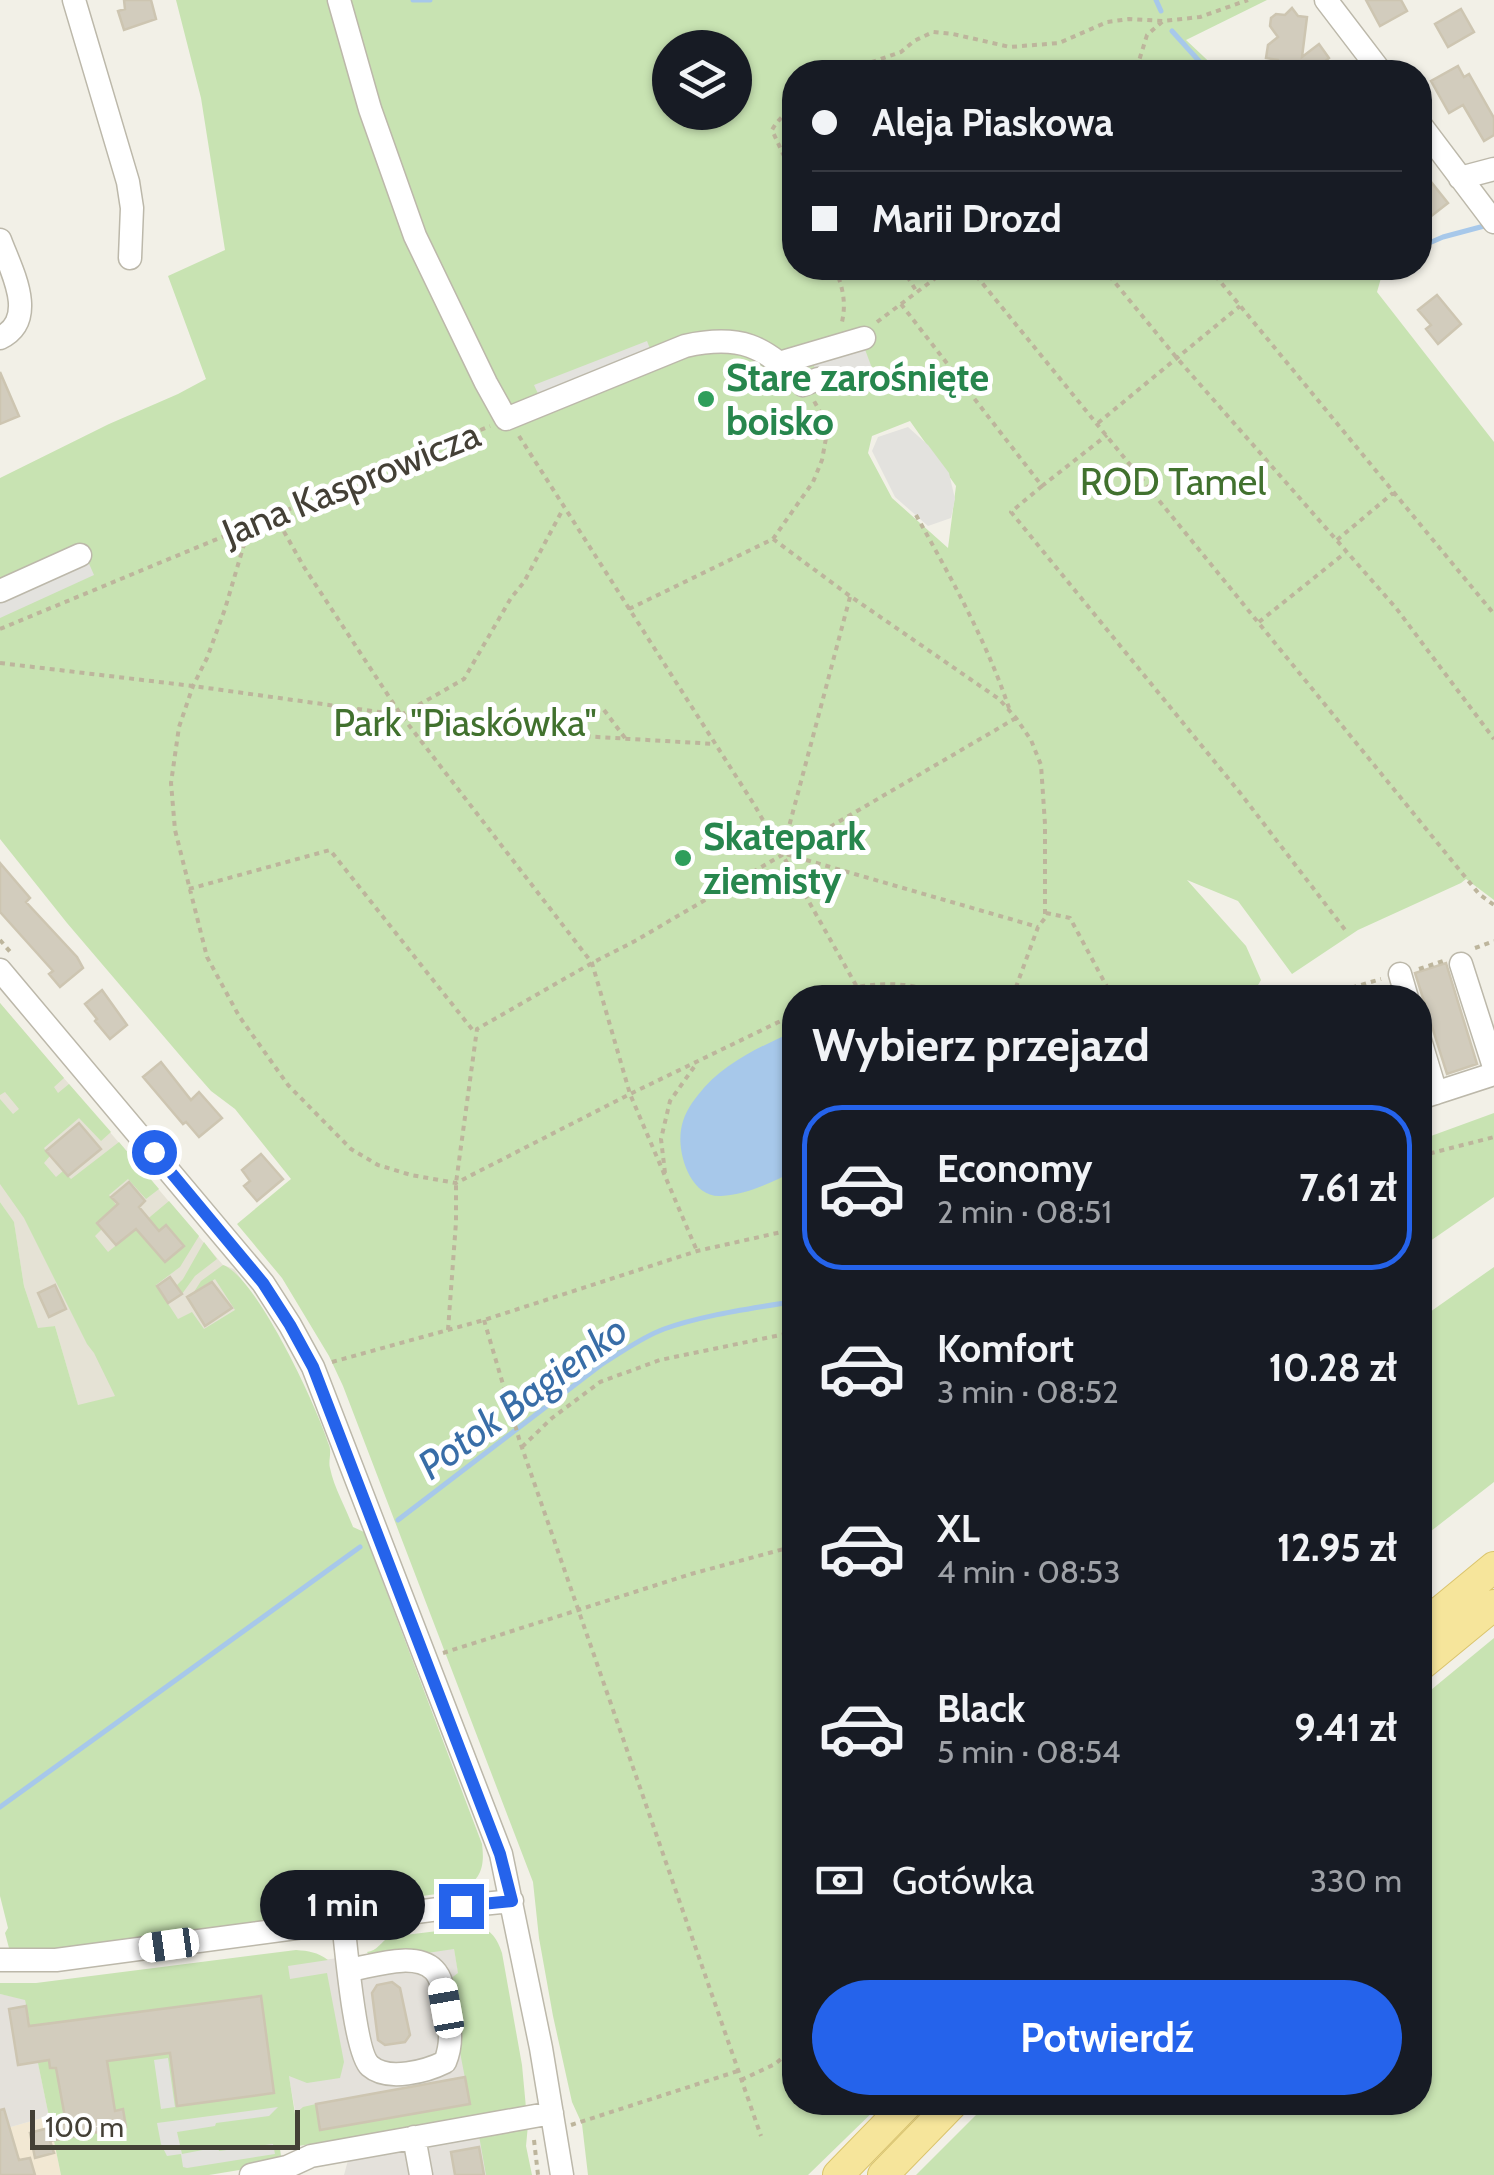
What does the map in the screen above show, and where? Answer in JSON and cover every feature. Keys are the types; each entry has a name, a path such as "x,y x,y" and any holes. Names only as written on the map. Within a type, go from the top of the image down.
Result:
{"main road":[{"path":"1432,1618 1494,1567"},
{"path":"1432,1656 1494,1604"},
{"path":"838,2175 896,2115"},
{"path":"883,2175 941,2115"}],"street":[{"path":"74,0 128,182 132,208 130,258"},
{"name":"Jana Kasprowicza","path":"340,0 370,109 416,236 506,419"},
{"path":"1326,0 1372,60"},
{"path":"1432,140 1493,221"},
{"path":"1460,178 1494,169"},
{"path":"0,240 22,312 18,324 0,338"},
{"path":"775,360 866,334"},
{"path":"506,419 696,344 730,340 753,347 810,382"},
{"path":"0,590 80,555"},
{"path":"1432,1093 1494,1070 1461,964"},
{"path":"0,970 263,1283 313,1367 500,1854 560,2119 562,2175"},
{"path":"1400,974 1403,985"},
{"path":"0,1960 56,1960 512,1901"},
{"path":"342,1922 363,2052 368,2065 403,2074 445,2062 451,2033 442,1983 436,1971 409,1960 350,1970"},
{"path":"251,2175 287,2167 312,2156 328,2164 414,2137 560,2119"},
{"path":"414,2137 421,2175"}],"path":[{"path":"878,60 901,52 933,32 1010,47 1059,43 1107,22 1200,17 1248,0"},
{"path":"1139,60 1146,34 1163,21"},
{"path":"782,117 772,130 782,152"},
{"path":"835,339 845,310 840,280"},
{"path":"910,280 917,292"},
{"path":"866,334 932,280"},
{"path":"980,280 1479,894 1494,906"},
{"path":"1113,280 1396,608 1494,739"},
{"path":"1219,280 1494,614"},
{"path":"901,304 1042,486"},
{"path":"1098,423 1240,306"},
{"path":"630,609 773,539 813,482 822,460 826,438 823,417 810,382"},
{"path":"506,419 716,744 856,985"},
{"name":"Jana Kasprowicza","path":"0,629 506,419"},
{"path":"1108,435 1011,512 1241,794 1346,931"},
{"path":"1336,540 1393,493"},
{"path":"400,715 464,679 524,582 564,507"},
{"path":"274,514 400,715 592,963 630,1094 697,1251"},
{"path":"916,516 980,637 1011,712"},
{"path":"250,524 225,609 178,727 171,783 174,830 207,957 239,1016 288,1086 350,1149 378,1165 456,1183 782,1020"},
{"path":"773,539 999,699 1031,740 1041,765 1046,913 1017,985"},
{"path":"1258,622 1346,552"},
{"path":"782,853 850,596"},
{"path":"0,663 581,736 716,744"},
{"path":"604,710 625,738"},
{"path":"448,1330 456,1183 477,1029 1016,718"},
{"path":"189,888 330,850 476,1034"},
{"path":"782,853 1038,927"},
{"path":"1046,913 1070,918 1106,985"},
{"path":"868,985 900,985"},
{"path":"666,1180 661,1138 670,1100 697,1063"},
{"path":"1432,1153 1494,1136"},
{"path":"313,1367 484,1320 697,1251 782,1233"},
{"path":"484,1320 512,1418 761,2136"},
{"path":"521,1444 600,1382 660,1360 782,1335"},
{"path":"438,1654 691,1574 782,1550"},
{"path":"741,2080 782,2058"},
{"path":"560,2119 738,2071"}],"shaded area":[{"path":"647,341 652,354 540,398 534,385"},
{"path":"863,344 876,379 835,391 821,389 812,359"},
{"path":"908,427 949,473 955,499 951,518 928,526 895,497 872,451 878,437"},
{"path":"87,559 94,575 0,618 0,598"},
{"path":"0,1003 223,1265 234,1269 260,1305 116,1396 78,1406 55,1326 38,1329 24,1286 14,1223 0,1202"},
{"path":"453,1943 484,2116 330,2144 296,2116 269,1967"},
{"path":"0,1994 25,1999 49,2116 0,2130"},
{"path":"168,2058 175,2107 161,2109 154,2060"},
{"path":"278,2107 269,2116 177,2132 182,2154 218,2147 219,2151 273,2144 275,2154 187,2168 183,2167 181,2154 167,2156 161,2144 157,2123"},
{"path":"49,2116 61,2175 0,2175 0,2130"},
{"path":"486,2128 495,2175 344,2175 350,2153"}],"green space":[{"name":"Park \"Piaskówka\"","path":"176,0 1267,0 1186,40 1207,60 782,60 782,280 1380,280 1377,292 1494,442 1494,900 1466,879 1358,930 1292,974 1238,901 1187,880 1246,946 1261,980 1258,985 782,985 782,2115 870,2115 808,2175 588,2175 582,2124 572,2102 553,2016 533,1882 343,1386 282,1278 237,1224 291,1179 235,1109 211,1091 189,1066 0,839 0,478 206,379 168,276 225,250 201,98","holes":["910,421 956,486 948,548 892,498 868,453 872,436"]},
{"path":"0,1003 64,1078 54,1087 58,1093 69,1084 111,1132 101,1141 79,1118 44,1148 50,1156 44,1163 56,1177 63,1171 71,1179 119,1142 159,1189 146,1199 128,1179 109,1195 117,1206 97,1223 102,1229 95,1236 108,1252 169,1201 199,1236 180,1267 156,1285 178,1319 192,1312 204,1329 235,1310 215,1279 196,1291 202,1302 190,1298 201,1281 223,1265 252,1293 300,1375 330,1448 334,1483 353,1527 364,1532 482,1844 480,1872 459,1891 363,1904 340,1895 326,1874 305,1878 299,1903 281,1920 99,1946 14,1952 9,1948 0,1896 0,1202 14,1222 24,1286 38,1328 55,1326 78,1405 115,1396 24,1218 0,1184 0,1099 13,1114 19,1109 5,1092 0,1095"},
{"path":"1494,1113 1494,1197 1432,1240 1432,1136"},
{"path":"204,1242 217,1259 195,1276 182,1294 176,1286"},
{"path":"1494,1267 1494,1482 1432,1530 1432,1311"},
{"path":"1494,1638 1494,2175 916,2175 976,2115 1432,2115 1432,1689"},
{"path":"478,1926 493,1936 502,1953 526,2108 330,2144 280,2149 282,2163 209,2175 61,2175 25,2000 0,1994 0,1983 36,1983 296,1950 320,1955 328,1960 288,1966 290,1979 327,1973 344,2062 340,2078 307,2083 289,2076 295,2114 316,2104 321,2130 470,2104 448,1990 450,1979 458,1973 454,1949 373,1961 367,1952 389,1937"},
{"path":"528,2125 526,2146 532,2175 486,2175 478,2130"}],"water":[{"path":"782,1037 782,1177 740,1193 711,1195 688,1173 681,1151 683,1121 708,1084 755,1050"}],"building":[{"path":"124,0 151,0 156,19 124,30 118,11 125,9"},
{"path":"1366,0 1401,0 1407,11 1380,26"},
{"path":"1292,8 1298,16 1307,17 1302,57 1319,44 1329,58 1266,58 1268,45 1278,37 1270,26 1271,18 1285,15"},
{"path":"1461,9 1474,32 1448,47 1435,24"},
{"path":"1458,66 1464,77 1469,74 1494,118 1494,135 1484,141 1463,105 1449,113 1432,80"},
{"path":"1432,183 1448,203 1432,215"},
{"path":"1437,295 1461,324 1438,344 1426,329 1431,325 1418,310"},
{"path":"0,372 19,416 0,424"},
{"path":"0,863 30,898 26,902 83,968 60,987 49,974 53,971 0,912"},
{"path":"1446,963 1477,1064 1447,1074 1432,1027 1432,985 1419,985 1415,973"},
{"path":"102,990 127,1025 110,1039 85,1004"},
{"path":"161,1062 191,1100 199,1092 222,1118 199,1137 143,1077"},
{"path":"79,1123 101,1149 68,1176 46,1151"},
{"path":"261,1154 283,1179 257,1201 244,1186 250,1181 242,1170"},
{"path":"129,1182 145,1201 139,1207 159,1231 166,1225 184,1246 165,1262 136,1229 116,1245 97,1223 118,1204 111,1197"},
{"path":"170,1277 182,1294 168,1303 157,1286"},
{"path":"212,1282 232,1308 205,1326 187,1297"},
{"path":"55,1285 66,1309 49,1317 38,1293"},
{"path":"392,1982 400,1988 410,2035 405,2042 385,2045 378,2040 372,1993 377,1985"},
{"path":"261,1996 274,2093 177,2106 170,2053 107,2061 115,2111 123,2109 126,2127 50,2141 54,2153 35,2158 30,2133 66,2123 56,2068 50,2068 49,2060 18,2065 9,2009 26,2006 29,2026"},
{"path":"465,2077 470,2104 320,2130 316,2104"},
{"path":"4,2109 19,2160 30,2158 35,2175 0,2175 0,2110"},
{"path":"479,2147 484,2175 455,2175 451,2152"}],"waterway":[{"path":"413,0 430,0"},
{"path":"1156,0 1161,11"},
{"path":"1172,31 1198,60"},
{"path":"1432,242 1488,225"},
{"name":"Potok Bagienko","path":"398,1520 602,1364 640,1340 696,1319 782,1303"},
{"name":"Potok Bagienko","path":"0,1807 360,1547"}],"place":[{"name":"Stare zarośnięte boisko","path":"706,399"},
{"name":"Skatepark ziemisty","path":"683,858"}],"route":[{"path":"154,1152 263,1283 313,1367 500,1854 512,1901 461,1906"}],"park label":[{"name":"ROD Tamel","path":"1173,481"}]}
